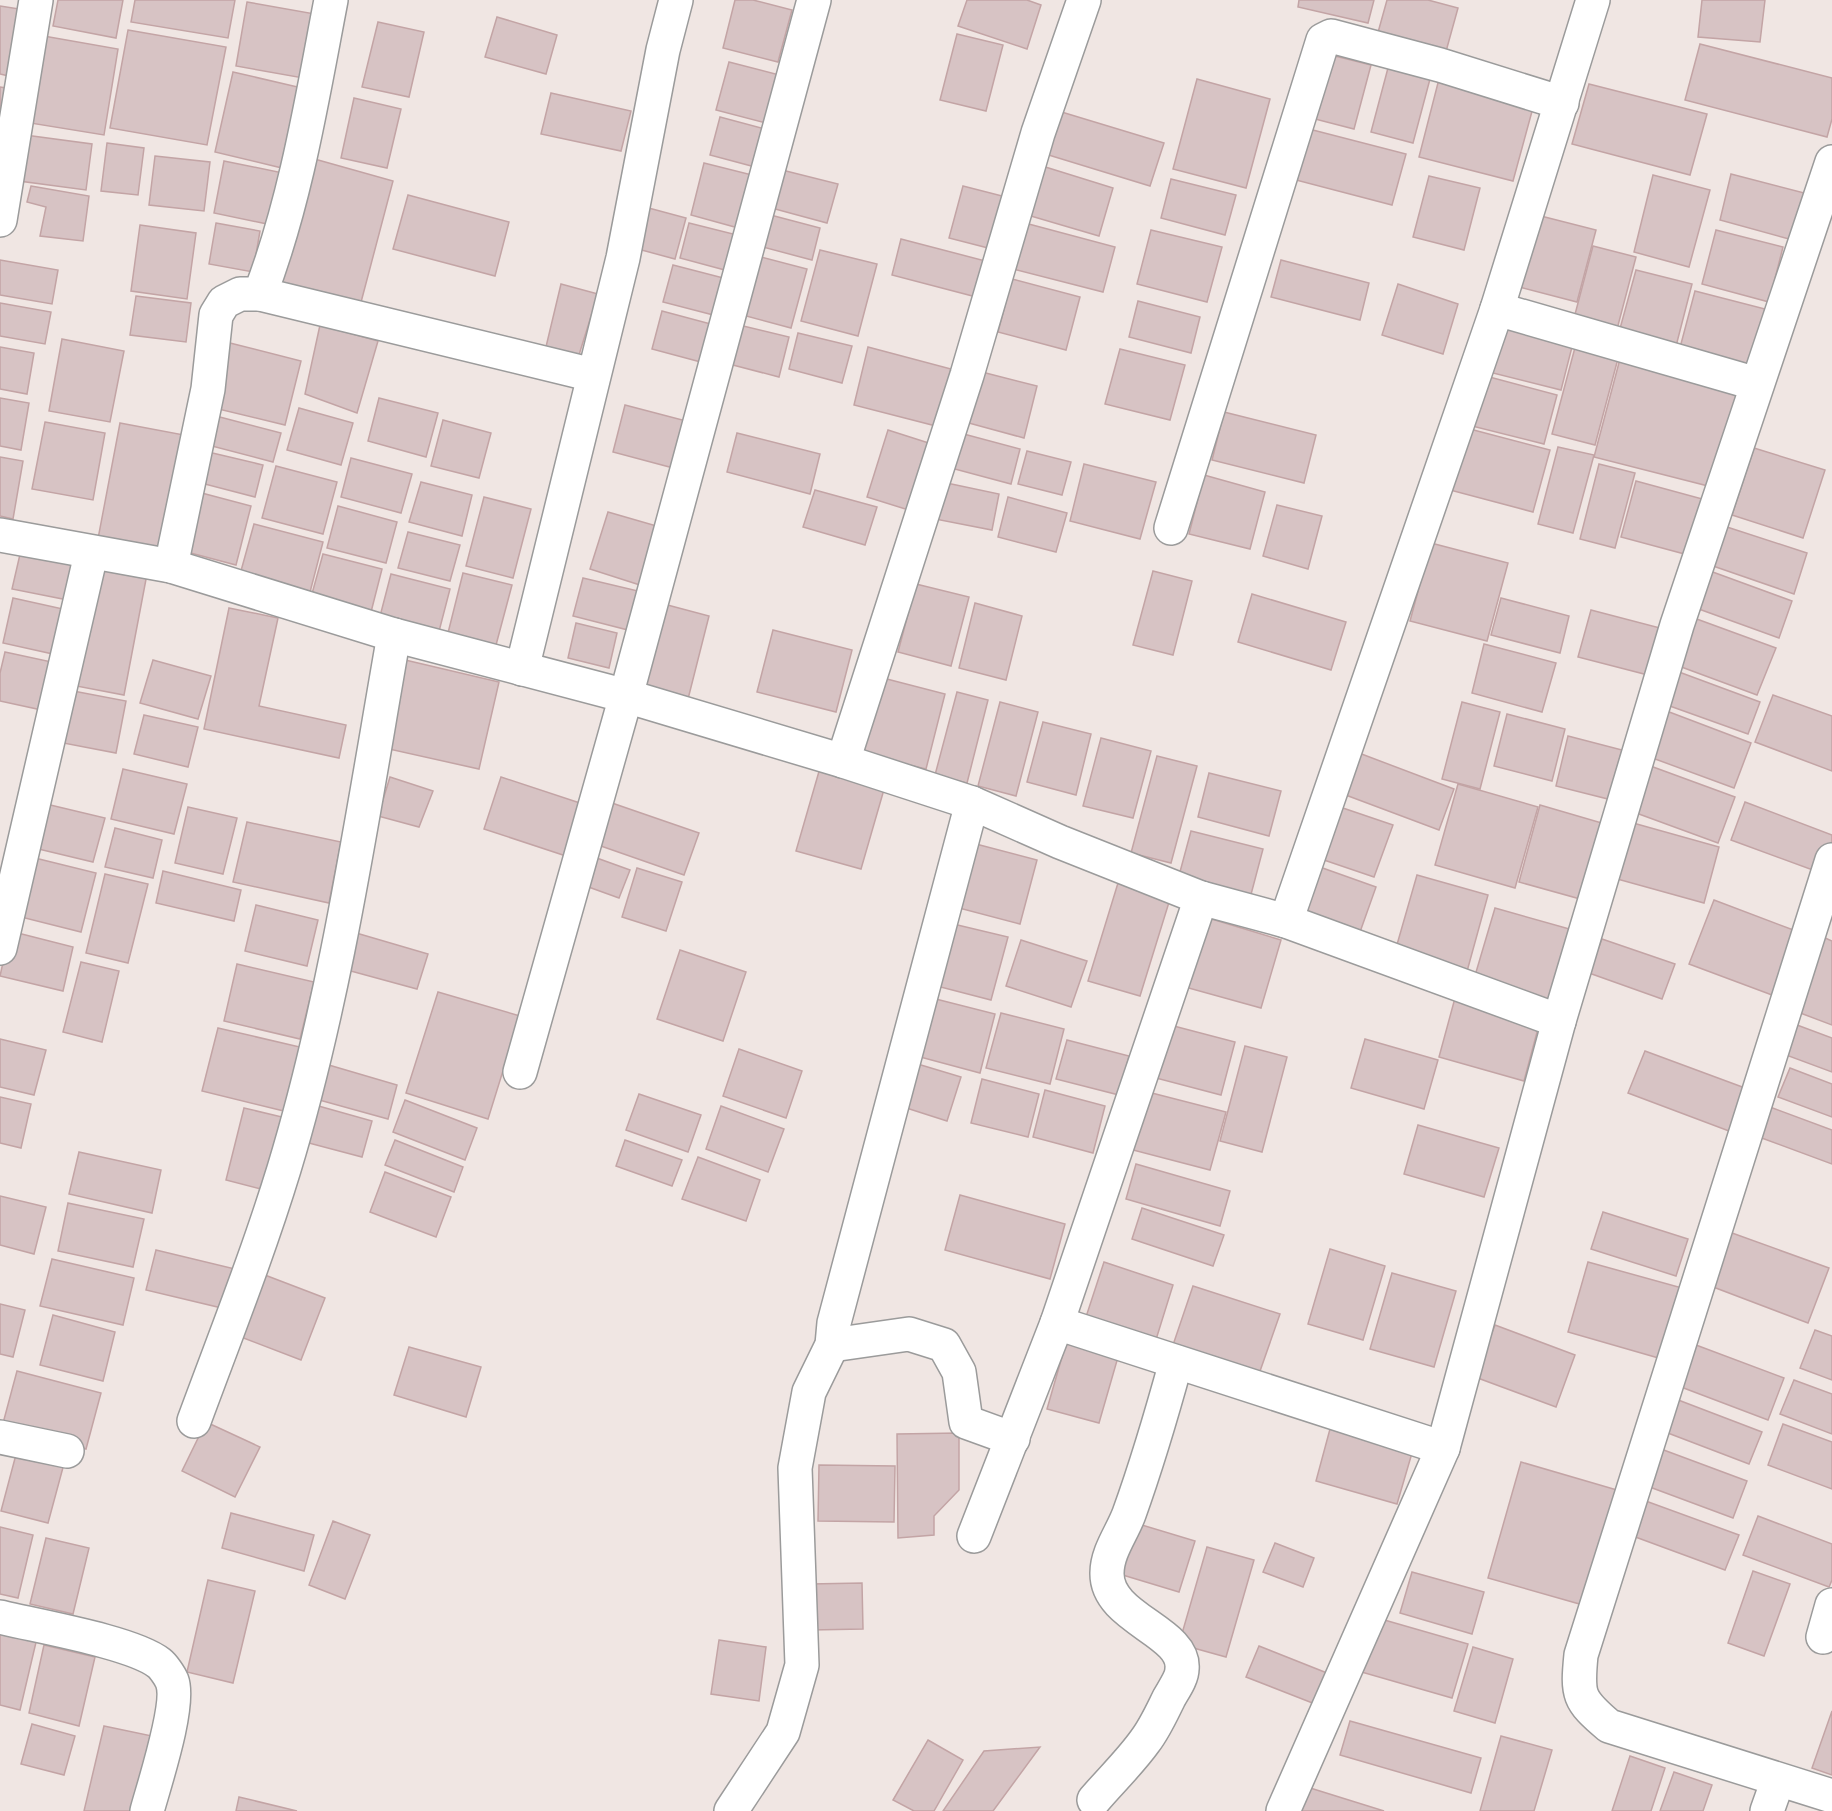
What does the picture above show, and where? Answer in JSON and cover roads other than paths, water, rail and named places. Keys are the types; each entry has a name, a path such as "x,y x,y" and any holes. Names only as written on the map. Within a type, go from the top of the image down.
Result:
{"street":[{"path":"0,220 36,0"},
{"path":"260,294 280,242 331,0"},
{"path":"522,669 623,258 663,50 676,0"},
{"path":"520,1072 626,696 814,0"},
{"path":"843,761 967,375 1038,133 1084,0"},
{"path":"1286,921 1497,309 1593,0"},
{"path":"1171,528 1324,38 1331,36 1429,62 1562,103"},
{"path":"1283,1811 1443,1448 1559,1021 1677,625 1832,162"},
{"path":"171,566 208,389 216,315 224,302 240,294 260,294 593,375"},
{"path":"1497,309 1757,384"},
{"path":"0,535 91,554 171,566 394,635 626,696 843,761 972,803 1060,842 1201,898 1286,921 1559,1021"},
{"path":"0,948 91,554"},
{"path":"194,1421 259,1249 285,1167 319,1030 355,858 394,635"},
{"path":"731,1811 783,1732 802,1665 795,1468 809,1392 832,1345 834,1323 972,803"},
{"path":"1832,860 1581,1655 1578,1683 1586,1707 1609,1726 1832,1796"},
{"path":"975,1536 1057,1323 1201,898"},
{"path":"1057,1323 1443,1448"},
{"path":"832,1345 909,1334 944,1345 959,1372 966,1422 1014,1439"},
{"path":"1094,1800 1146,1741 1177,1684 1183,1668 1179,1653 1163,1638 1122,1608 1109,1587 1107,1573 1110,1556 1128,1516 1159,1426 1176,1362"},
{"path":"0,1437 67,1451"},
{"path":"1823,1637 1832,1605"},
{"path":"0,1617 134,1650 159,1663 173,1682 173,1701 166,1740 147,1811"},
{"path":"1767,1811 1778,1780"}]}
